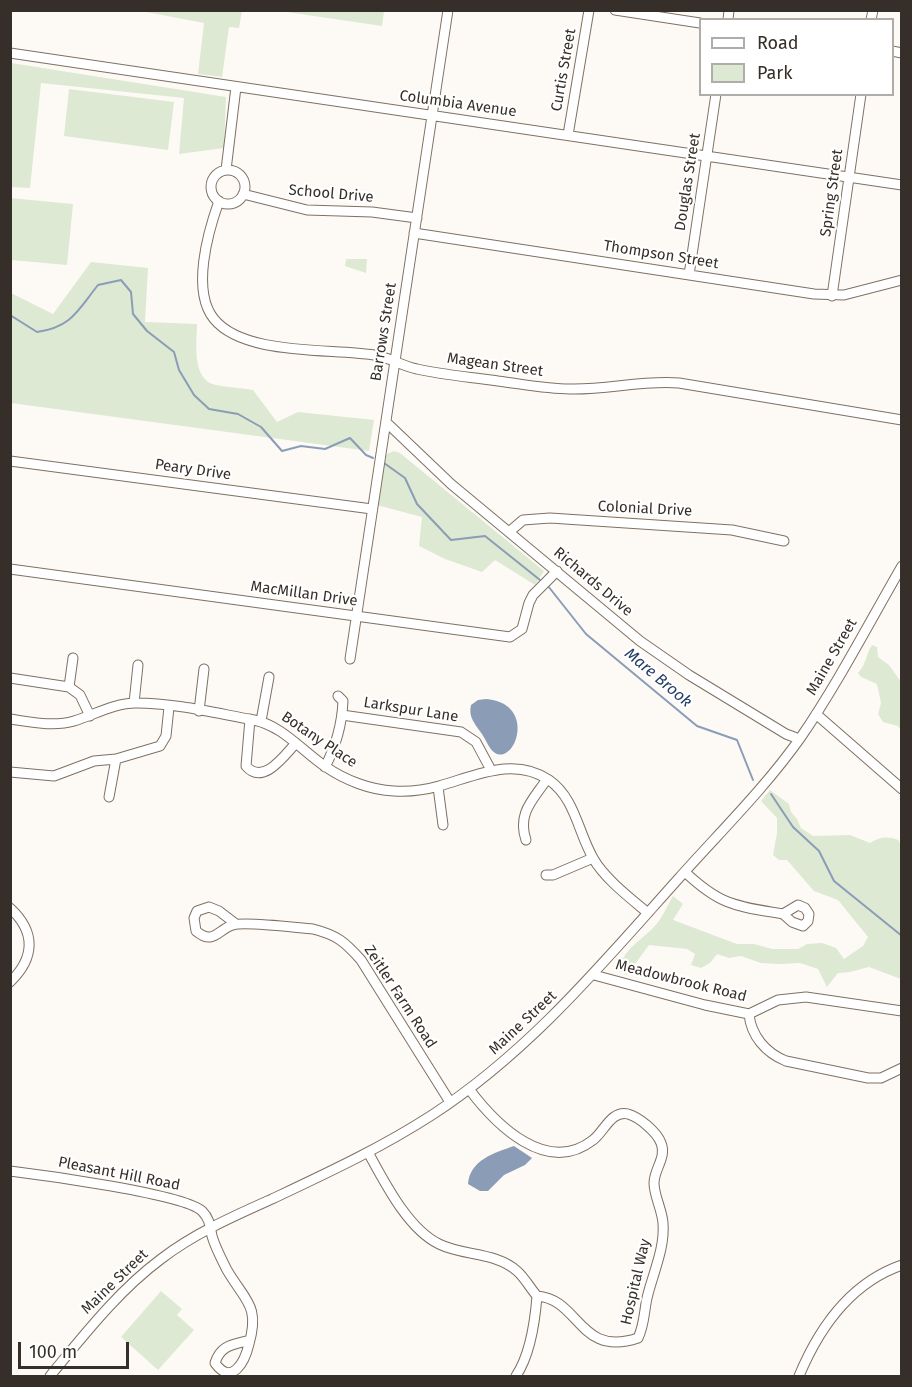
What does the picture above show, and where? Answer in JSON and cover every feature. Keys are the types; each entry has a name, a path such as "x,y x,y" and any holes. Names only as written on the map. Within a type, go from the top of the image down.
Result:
{"street":[{"name":"Barrows Street","path":"350,659 448,10"},
{"name":"Curtis Street","path":"568,135 589,10"},
{"path":"615,10 699,23"},
{"name":"Columbia Avenue","path":"10,52 902,185"},
{"name":"Magean Street","path":"237,87 226,170 215,175 211,183 211,192 219,201 208,238 203,289 205,305 217,323 233,334 289,348 373,354 421,370 557,388 597,388 652,382 679,383 902,420"},
{"name":"Douglas Street","path":"689,274 716,96"},
{"name":"Spring Street","path":"832,296 861,96"},
{"path":"219,201 232,203 243,194 242,177 233,171 226,170"},
{"name":"School Drive","path":"243,194 307,210 372,212 417,218"},
{"name":"Thompson Street","path":"414,234 832,296 902,280"},
{"name":"Richards Drive","path":"386,422 422,458 656,653 786,734 799,739"},
{"name":"Peary Drive","path":"10,461 372,509"},
{"name":"Colonial Drive","path":"509,532 523,520 550,518 732,530 784,541"},
{"name":"Maine Street","path":"50,1377 92,1325 138,1277 164,1257 211,1227 369,1154 469,1089 531,1038 594,975 782,764 816,714 902,566"},
{"name":"MacMillan Drive","path":"10,569 510,637 522,629 533,595 557,571"},
{"path":"69,687 73,658"},
{"path":"134,703 138,665"},
{"path":"199,711 204,669"},
{"path":"261,721 269,677"},
{"path":"10,678 69,687 80,695 90,716"},
{"path":"325,766 339,733 343,701 338,696"},
{"name":"Botany Place","path":"10,719 60,724 112,707 134,703 261,721 296,743 325,766 344,777 376,789 410,791 438,787 491,770 508,768 525,770 548,779 566,797 593,858 604,873 648,913"},
{"path":"10,772 54,776 94,761 116,759 160,746 166,736 169,707"},
{"name":"Larkspur Lane","path":"342,714 461,732 476,742 491,770"},
{"path":"816,714 902,789"},
{"path":"250,719 246,766 255,773 262,774 270,769 296,743"},
{"path":"109,797 116,759"},
{"path":"526,840 523,827 525,814 548,779"},
{"path":"438,787 442,825"},
{"path":"546,875 553,875 593,858"},
{"path":"685,872 719,899 736,906 783,914"},
{"path":"10,908 24,924 30,945 26,962 10,982"},
{"name":"Zeitler Farm Road","path":"236,924 313,929 326,932 343,941 361,960 450,1102"},
{"name":"Meadowbrook Road","path":"594,975 705,1005 748,1014 778,1000 806,997 902,1011"},
{"path":"748,1014 749,1023 764,1047 774,1056 868,1078 881,1078 902,1068"},
{"name":"Hospital Way","path":"469,1089 508,1131 542,1150 568,1151 581,1148 594,1140 616,1115 624,1113 642,1123 661,1143 663,1151 654,1185 661,1208 663,1233 646,1302 643,1329 638,1338 617,1342 597,1338 585,1330 558,1302 537,1296"},
{"path":"369,1154 398,1201 423,1234 451,1249 505,1263 517,1271 537,1296 527,1349 516,1377"},
{"name":"Pleasant Hill Road","path":"10,1171 75,1180 184,1202 203,1212 211,1227"},
{"path":"211,1227 213,1238 226,1269 253,1313 254,1322 250,1340"},
{"path":"799,1377 816,1340 834,1314 870,1281 902,1265"}],"green space":[{"path":"141,11 242,11 239,28 229,27 222,77 198,74 204,23"},
{"path":"280,11 384,11 382,26"},
{"path":"11,63 226,97 224,148 179,154 184,98 41,83 30,188 11,187"},
{"path":"69,89 174,102 168,150 64,136"},
{"path":"10,198 73,204 67,265 11,260"},
{"path":"346,259 367,259 366,273 345,266"},
{"path":"91,262 148,268 145,322 197,324 198,364 200,372 210,383 253,390 277,422 298,412 374,420 369,451 11,403 11,293 53,314"},
{"path":"394,451 400,453 544,571 535,585 495,560 482,572 445,559 419,546 422,517 377,505 386,456"},
{"path":"872,645 877,647 878,657 889,665 901,682 901,731 898,726 883,722 878,714 881,703 877,684 861,677 858,673"},
{"path":"770,790 789,804 801,828 813,836 850,835 870,843 884,838 898,840 902,847 901,979 869,967 838,973 827,987 818,969 800,963 761,963 741,956 729,958 717,954 710,963 701,968 691,965 695,954 687,949 649,945 627,975 618,970 627,952 658,922 673,896 683,904 673,920 737,944 754,944 772,949 798,949 807,944 822,943 836,948 844,959 863,946 868,937 838,900 814,891 787,860 779,860 773,855 777,818 761,801"},
{"path":"161,1291 182,1309 177,1315 194,1330 158,1370 121,1337"}],"water":[{"path":"486,699 502,703 512,711 517,721 518,732 515,742 510,750 503,754 495,753 491,749 471,717 471,705 478,700"},
{"path":"514,1146 532,1158 525,1165 504,1175 488,1191 480,1191 468,1184 473,1169 478,1163"}],"waterway":[{"name":"Mare Brook","path":"10,315 37,332 49,330 73,316 98,285 121,280 131,292 133,314 147,331 174,352 179,370 194,395 209,409 238,414 261,427 282,451 301,446 325,449 350,438 366,455 373,458"},
{"name":"Mare Brook","path":"384,463 405,478 417,504 451,540 485,536 540,580"},
{"name":"Mare Brook","path":"548,586 586,634 697,726 737,740 753,780"},
{"name":"Mare Brook","path":"771,794 793,827 819,851 834,881 902,936"}]}
